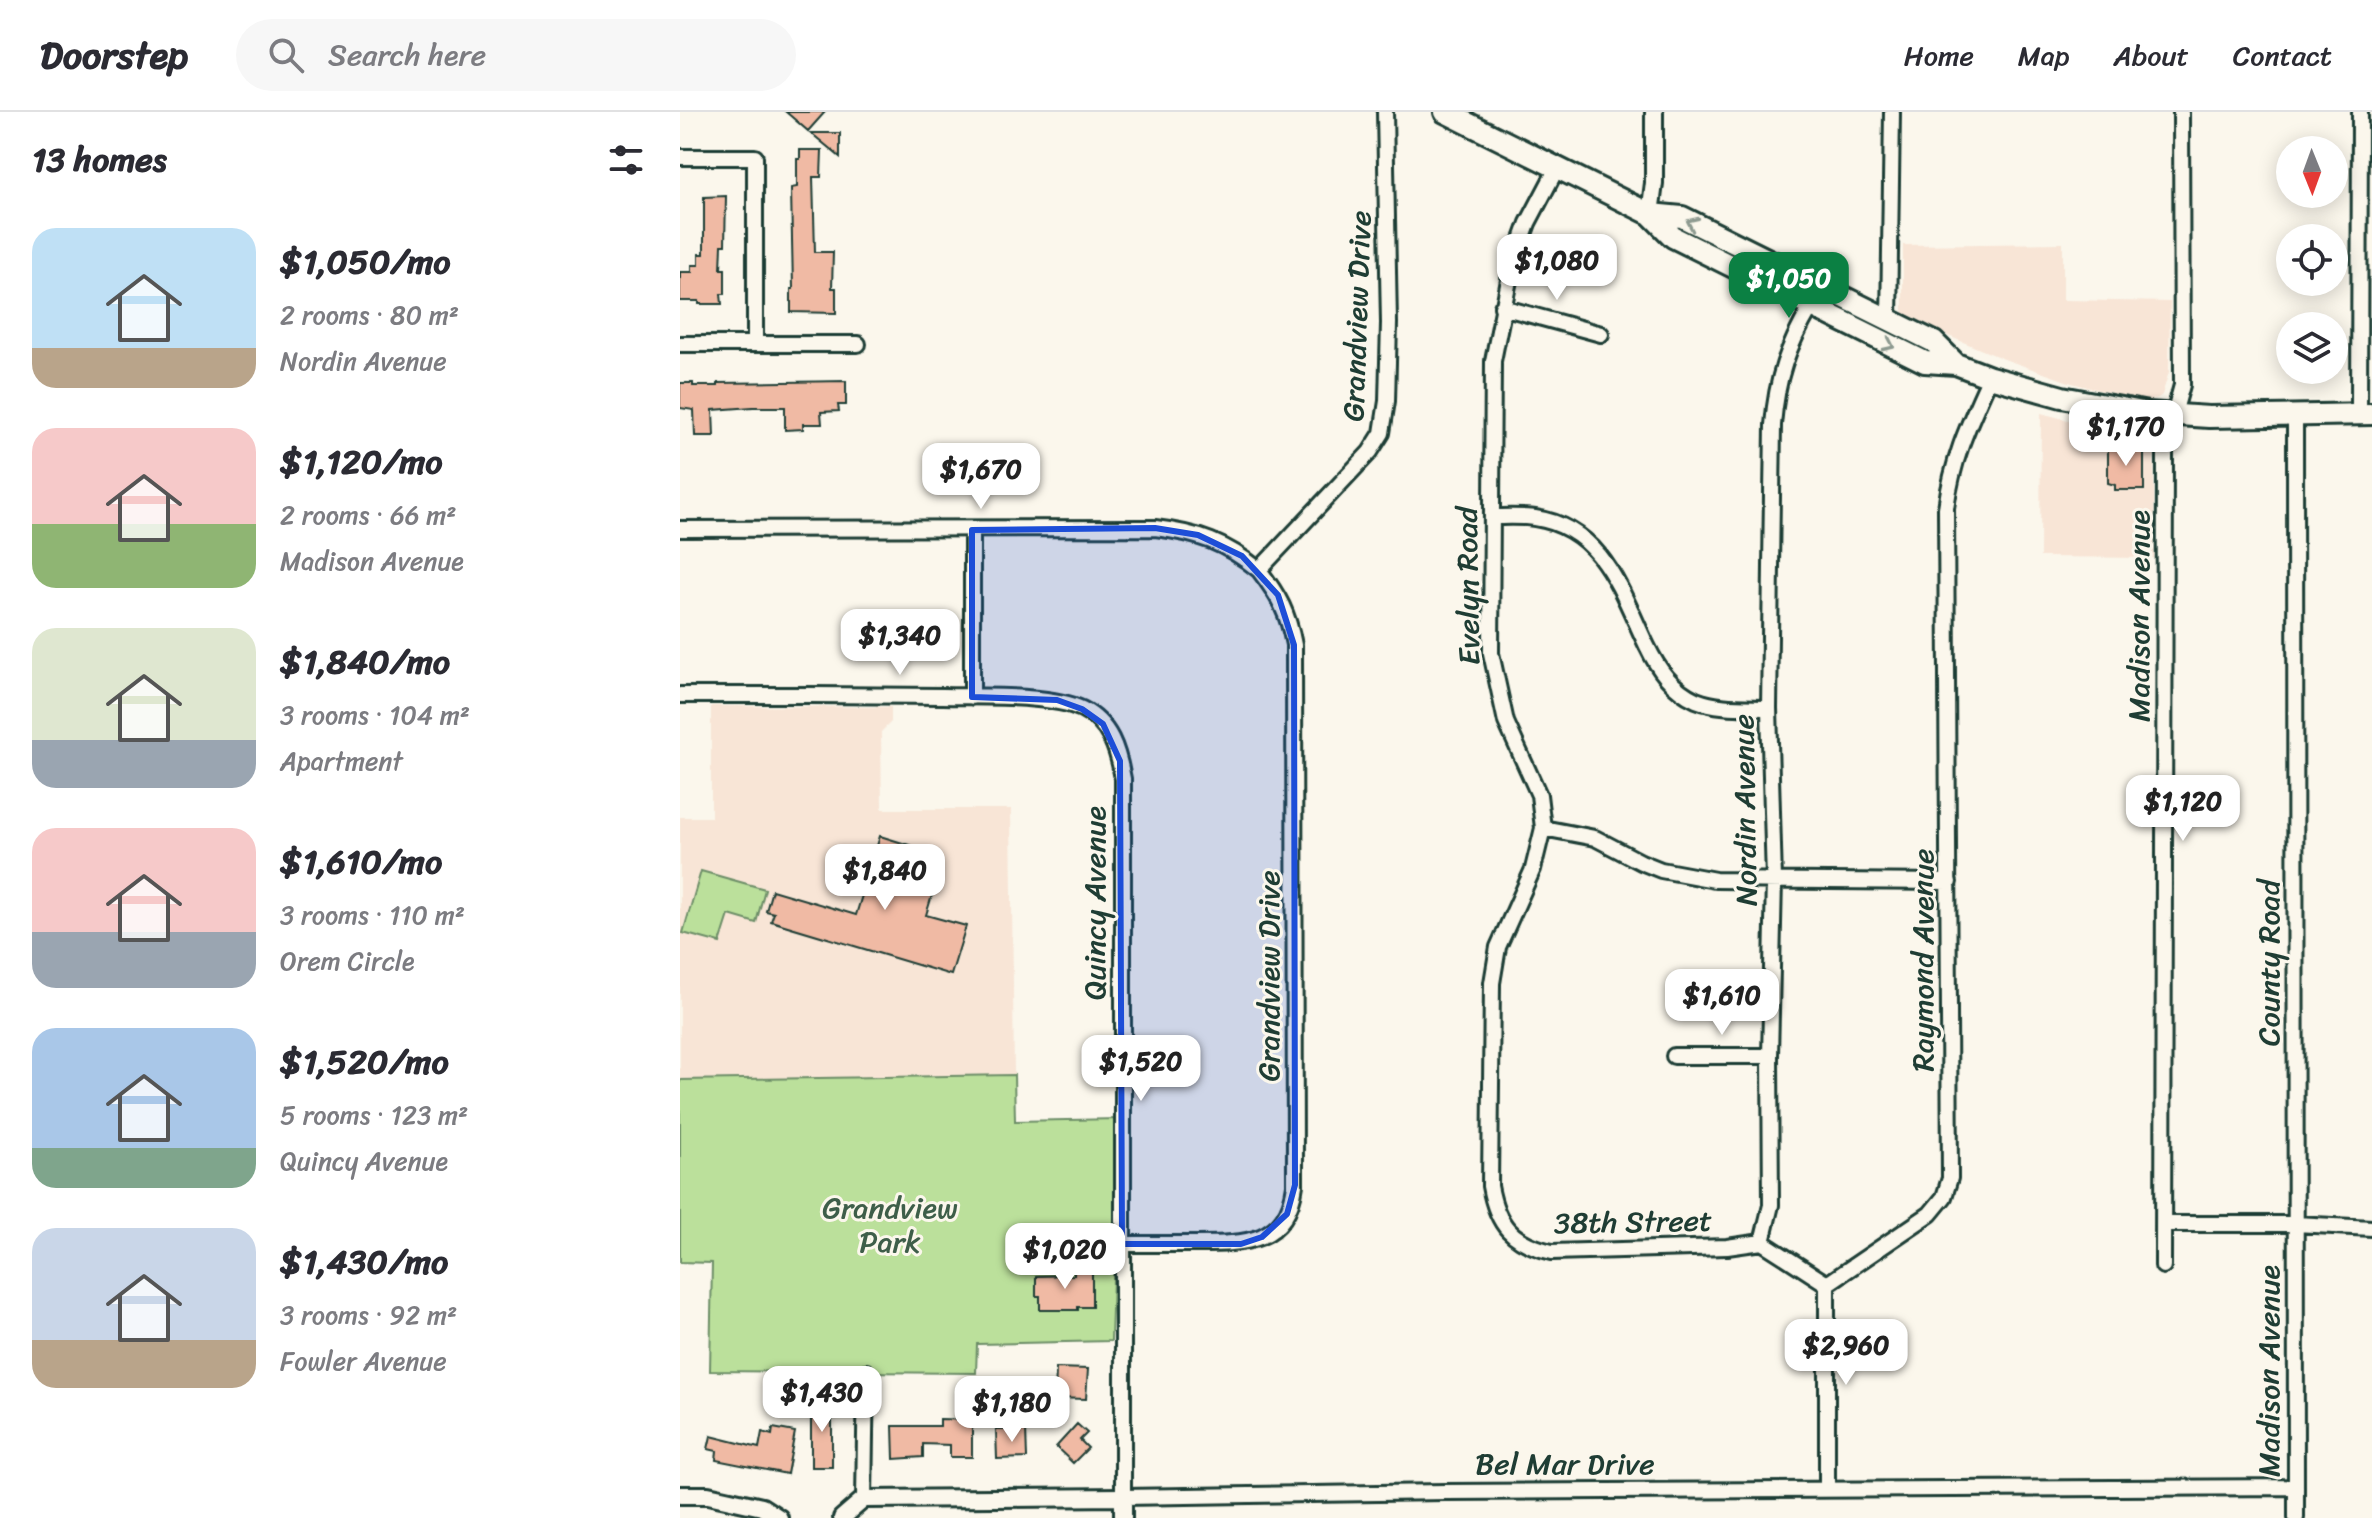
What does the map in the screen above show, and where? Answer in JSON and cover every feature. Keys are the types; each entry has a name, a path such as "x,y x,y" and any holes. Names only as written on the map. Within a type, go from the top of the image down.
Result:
{"main road":[{"path":"1445,112 1650,214 1673,237 1925,362 1956,364 1990,377 2087,403 2174,415 2366,414"},
{"path":"1650,214 1682,217 1934,342 1956,364"}],"street":[{"name":"Grandview Drive","path":"1259,570 1370,452 1382,433 1387,401 1389,323 1385,112"},
{"path":"1650,214 1654,183 1654,112"},
{"path":"1889,321 1892,112"},
{"name":"Madison Avenue","path":"2163,1266 2165,447 2182,385 2181,112"},
{"path":"2360,112 2366,134 2366,414"},
{"path":"680,157 755,157 755,344"},
{"name":"Evelyn Road","path":"1509,1232 1499,1218 1490,1186 1492,983 1498,947 1533,869 1543,828 1539,795 1506,722 1491,653 1493,361 1511,270 1528,223 1557,168"},
{"path":"1502,307 1601,334"},
{"name":"Nordin Avenue","path":"1762,1242 1771,1205 1774,880 1769,708 1773,425 1776,388 1787,353 1811,307"},
{"path":"680,344 858,344"},
{"name":"Raymond Avenue","path":"1827,1284 1930,1214 1944,1197 1950,1178 1946,508 1960,442 1990,377"},
{"name":"County Road","path":"2295,414 2295,1224"},
{"path":"1492,517 1532,517 1549,521 1564,526 1590,543 1609,569 1655,661 1679,690 1708,704 1769,708"},
{"name":"Grandview Drive","path":"680,529 1155,528 1198,535 1242,556 1259,570 1278,595 1289,618 1294,645 1293,1199 1278,1225 1262,1237 1241,1244 1122,1244"},
{"path":"680,695 972,697 972,530"},
{"name":"Quincy Avenue","path":"972,697 1057,700 1082,709 1103,724 1114,741 1123,779 1123,1518"},
{"path":"1543,828 1595,838 1641,862 1685,876 1715,880 1949,882"},
{"path":"1674,1056 1770,1056"},
{"path":"2164,1224 2295,1224 2372,1228"},
{"name":"Madison Avenue","path":"2295,1224 2296,1518"},
{"name":"38th Street","path":"1509,1232 1535,1248 1552,1252 1727,1247 1762,1242"},
{"path":"1762,1242 1827,1284 1827,1490"},
{"path":"842,1518 864,1499 866,1372"},
{"name":"Bel Mar Drive","path":"864,1499 2296,1487"},
{"path":"680,1495 708,1495 762,1507 779,1518"}],"highlighted area":[{"path":"1155,528 1198,535 1242,556 1278,595 1294,645 1295,1185 1287,1214 1262,1237 1241,1244 1122,1244 1120,761 1103,724 1082,709 1057,700 972,697 972,530"}],"shaded area":[{"path":"2063,243 2063,300 2170,302 2169,372 2162,395 2158,398 2148,401 2134,399 2072,383 2004,359 1910,320 1905,315 1903,245"},
{"path":"2041,413 2151,442 2154,450 2154,558 2040,557"},
{"path":"711,706 891,707 891,722 881,732 882,809 1011,809 1014,1075 680,1080 680,817 711,817"}],"green space":[{"path":"701,871 765,889 756,923 729,915 720,943 683,933"},
{"name":"Grandview Park","path":"1014,1075 1015,1121 1118,1119 1111,1341 977,1344 976,1373 710,1371 712,1263 680,1262 680,1080"}],"building":[{"path":"786,112 825,112 808,131"},
{"path":"811,133 840,133 840,157"},
{"path":"800,150 822,150 821,177 813,177 815,252 833,252 832,288 836,288 836,313 791,312 791,188 797,187"},
{"path":"726,196 721,269 725,269 725,294 721,294 722,304 680,301 680,272 692,272 692,265 699,265 699,254 704,254 704,197"},
{"path":"846,381 846,405 838,405 839,411 821,412 822,424 803,424 803,429 785,430 785,407 753,407 713,410 714,436 695,436 694,410 680,408 680,383 718,386 718,383"},
{"path":"2108,447 2144,447 2144,490 2115,490 2115,485 2108,483"},
{"path":"880,836 935,853 931,867 940,869 926,915 966,926 951,975 771,921 774,913 766,911 772,890 856,915"},
{"path":"1092,1270 1092,1307 1040,1310 1036,1276 1074,1275 1074,1271"},
{"path":"1056,1368 1088,1369 1086,1399 1055,1398"},
{"path":"811,1402 832,1402 832,1467 811,1467"},
{"path":"940,1419 972,1420 972,1457 950,1457 950,1445 923,1444 923,1457 894,1459 893,1426 940,1426"},
{"path":"1077,1424 1087,1433 1080,1440 1088,1448 1073,1463 1056,1447"},
{"path":"773,1428 795,1432 787,1474 716,1460 717,1451 708,1449 711,1436 759,1448 762,1432 772,1435"},
{"path":"1026,1429 1027,1458 997,1459 996,1430"}]}
